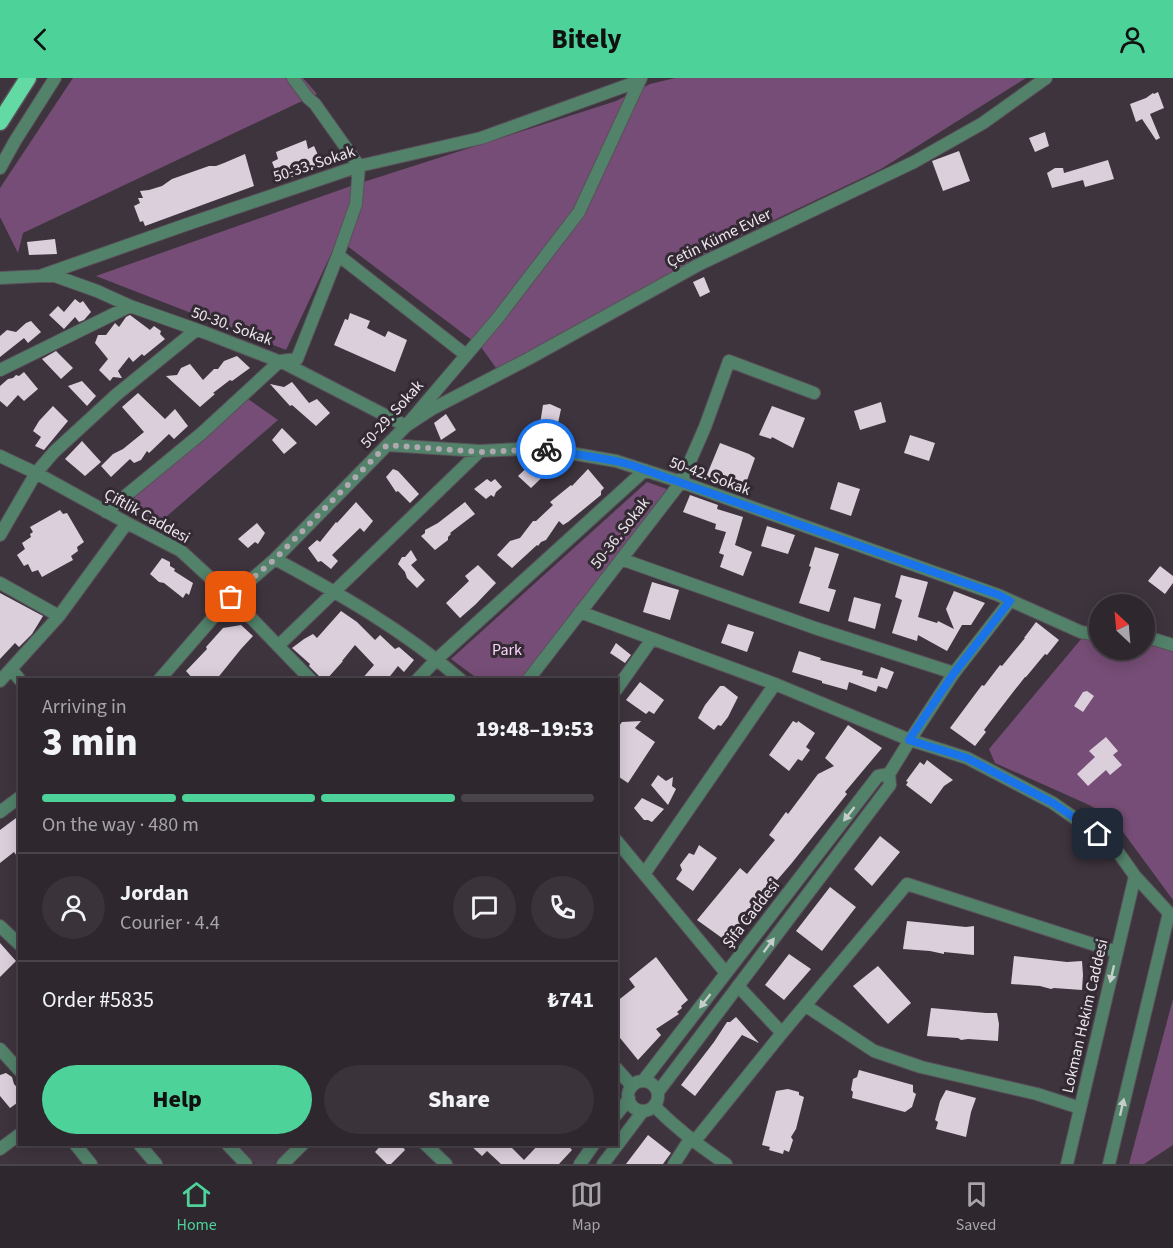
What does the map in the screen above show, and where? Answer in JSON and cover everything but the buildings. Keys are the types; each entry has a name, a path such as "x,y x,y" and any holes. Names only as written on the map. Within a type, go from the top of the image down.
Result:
{"highway":[{"path":"0,122 28,78"}],"street":[{"path":"0,168 55,78"},
{"path":"106,512 202,433 280,362 297,359 356,204 359,166 315,104 293,78"},
{"name":"Çetin Küme Evler","path":"406,426 432,409 698,265 914,162 982,123 1046,78"},
{"name":"50-33. Sokak","path":"0,278 40,276 359,166 481,138 640,79"},
{"name":"50-29. Sokak","path":"161,678 231,597 275,559 406,426 497,320 579,212 640,79"},
{"path":"338,255 466,355"},
{"name":"50-30. Sokak","path":"40,276 55,276 97,291 130,306 280,362 406,426"},
{"path":"0,370 130,306"},
{"path":"0,535 36,473 54,452 116,395 196,330"},
{"name":"50-36. Sokak","path":"530,678 681,482 705,427 729,361 814,393"},
{"name":"50-42. Sokak","path":"387,445 480,452 541,448 616,461 999,595 1081,632 1089,633"},
{"path":"278,646 480,452"},
{"name":"Çiftlik Caddesi","path":"0,456 181,551 231,597 308,678"},
{"path":"419,678 645,470"},
{"path":"0,681 59,616 126,523"},
{"path":"275,559 336,592 437,659 459,678"},
{"path":"621,559 814,628 954,673"},
{"path":"0,582 59,616"},
{"name":"Şifa Caddesi","path":"658,1092 890,785 889,774 909,740 954,673 1010,601"},
{"path":"580,612 775,684 909,740 967,758 1053,803 1113,845 1135,876 1169,913 1109,1164"},
{"path":"618,687 652,639"},
{"path":"1155,639 1173,645"},
{"path":"12,669 19,678"},
{"path":"644,874 775,684"},
{"name":"Şifa Caddesi","path":"638,1083 878,776 889,774"},
{"path":"0,812 18,802"},
{"path":"618,842 726,973"},
{"name":"Lokman Hekim Caddesi","path":"1067,1164 1135,876"},
{"path":"674,1164 907,884 1117,952"},
{"path":"0,926 18,943"},
{"path":"738,986 782,1033"},
{"path":"806,1006 874,1051 921,1067 1036,1094 1080,1107"},
{"path":"0,1049 18,1069"},
{"path":"618,1069 638,1083 652,1083 658,1092 658,1100 618,1146"},
{"path":"618,1112 629,1098 630,1090 638,1083"},
{"path":"629,1098 634,1107 648,1109 726,1164"},
{"path":"0,1149 18,1136"},
{"path":"77,1146 91,1164"},
{"path":"141,1146 156,1164"},
{"path":"229,1146 246,1164"},
{"path":"283,1164 301,1146"},
{"path":"427,1146 447,1164"},
{"path":"580,1164 593,1146"},
{"path":"603,1164 618,1146"}],"shaded area":[{"path":"237,1146 296,1146 276,1164 255,1164"}],"green space":[{"path":"73,78 303,78 317,94 23,233 18,253 0,217 0,188"},
{"path":"675,78 1026,78 881,169 715,248 717,262 496,368 481,347 338,239 286,350 96,276 351,186 616,101 650,84"},
{"path":"248,399 278,420 159,523 126,505"},
{"name":"Park","path":"647,482 667,489 523,678 477,678 451,659"},
{"path":"1082,638 1089,638 1089,660 1155,660 1155,644 1173,649 1173,900 1112,817 995,763 989,749"},
{"path":"1173,999 1173,1145 1144,1164 1129,1164"}],"way so far":[{"path":"231,597 275,559 387,445 480,452 546,449"}],"route":[{"path":"546,449 631,465 999,595 1010,601 954,673 909,740 967,758 1053,803 1098,834"}]}
